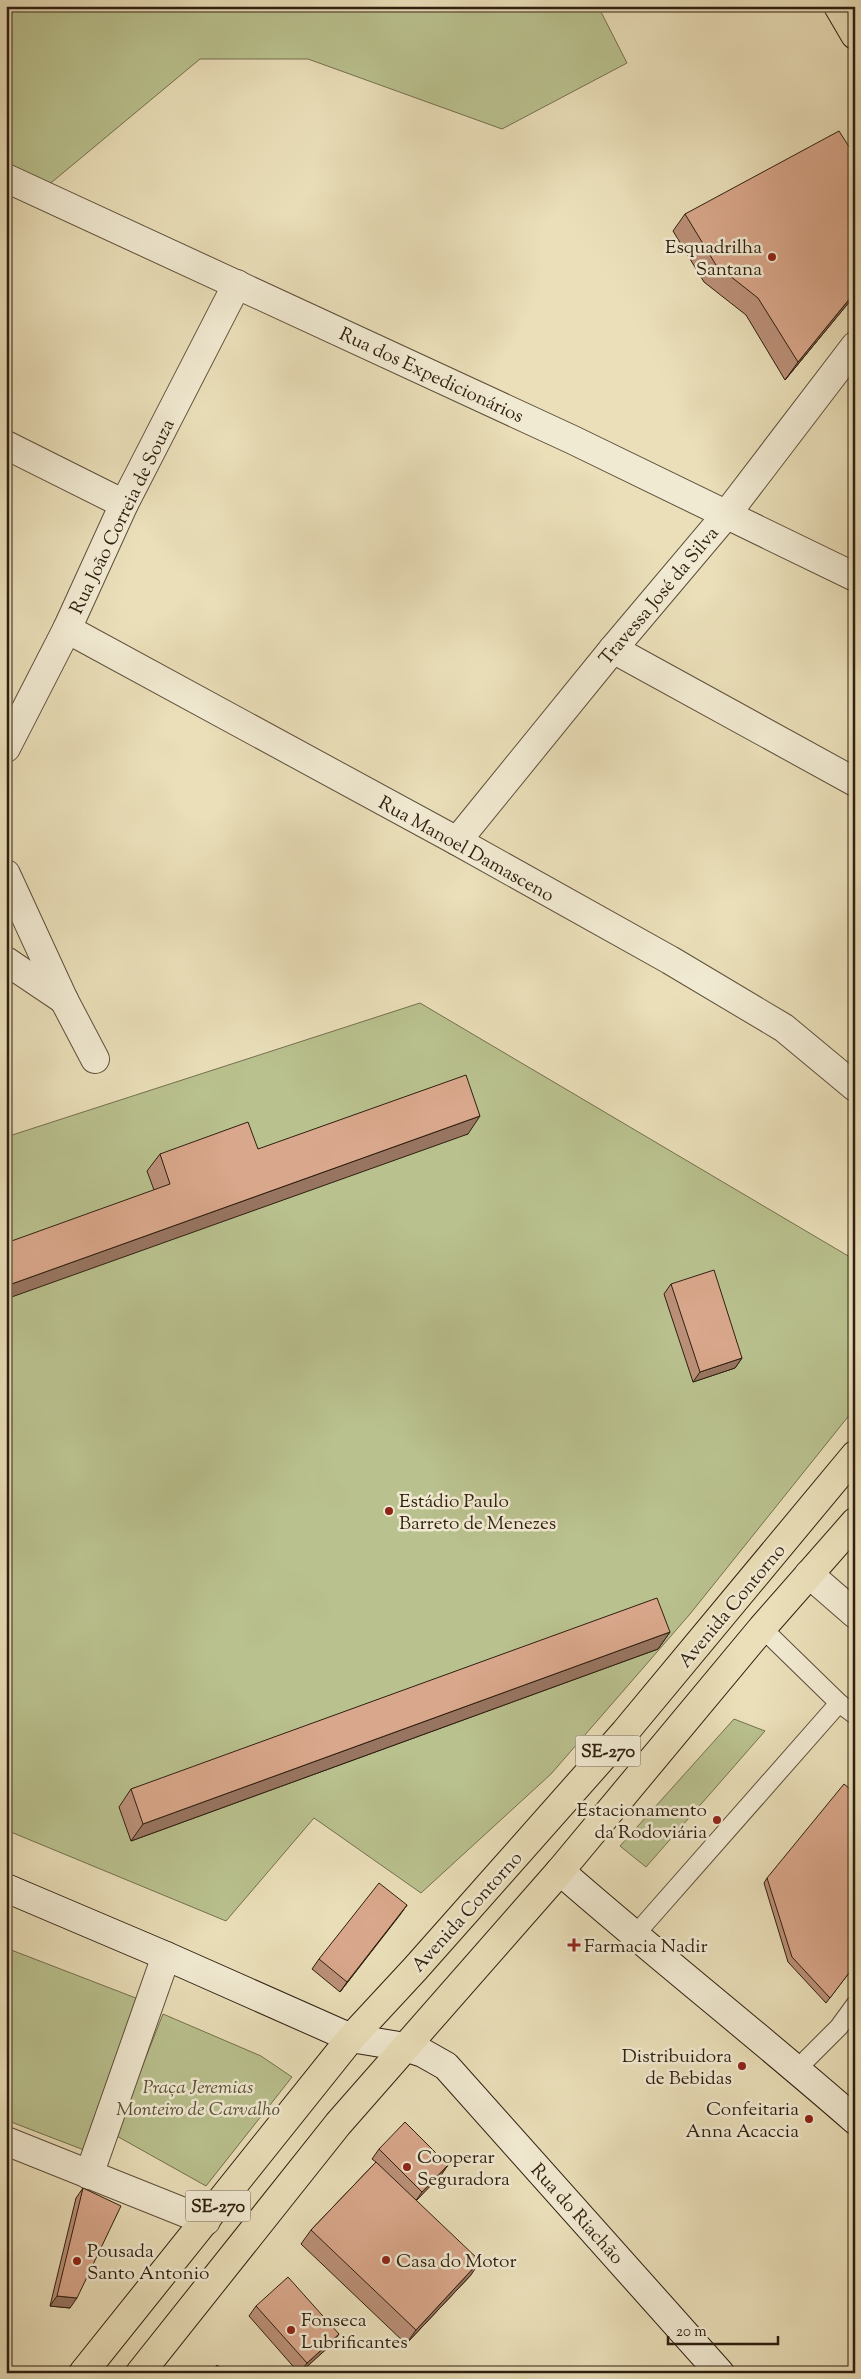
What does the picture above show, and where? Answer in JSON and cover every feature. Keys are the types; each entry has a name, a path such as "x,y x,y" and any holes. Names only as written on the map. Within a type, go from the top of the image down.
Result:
{"main road":[{"path":"838,6 855,35"},
{"name":"Avenida Contorno","path":"83,2373 351,2038 422,1962 625,1732 855,1455"},
{"name":"Avenida Contorno","path":"140,2373 338,2124 560,1871 762,1628 855,1522"}],"street":[{"name":"Rua dos Expedicionários","path":"6,178 572,440 855,578"},
{"name":"Rua João Correia de Souza","path":"7,743 67,629 124,504 237,284"},
{"name":"Travessa José da Silva","path":"457,841 613,649 726,515 855,346"},
{"path":"6,445 124,504"},
{"name":"Rua Manoel Damasceno","path":"67,629 457,841 670,960 784,1028 855,1087"},
{"path":"613,649 855,782"},
{"path":"6,874 64,1000 95,1059"},
{"path":"6,961 64,1000"},
{"path":"809,1574 855,1614"},
{"path":"560,1871 634,1936 797,2069 855,2120"},
{"path":"6,1888 351,2038"},
{"path":"89,2175 166,1956"},
{"name":"Rua do Riachão","path":"351,2038 405,2047 423,2053 446,2066 720,2373"},
{"path":"6,2141 206,2221"}],"lane":[{"path":"762,1628 839,1703 855,1715"},
{"path":"634,1936 839,1703"},
{"path":"797,2069 839,2027 855,2005"}],"green space":[{"path":"6,6 598,6 627,63 502,129 308,59 200,59 40,192 6,173"},
{"name":"Estádio Paulo Barreto de Menezes","path":"420,1003 855,1260 855,1408 690,1614 551,1774 421,1893 314,1818 226,1921 6,1830 6,1137"},
{"path":"734,1719 765,1731 646,1867 620,1846"},
{"name":"Praça Jeremias Monteiro de Carvalho","path":"6,1948 141,2000 84,2150 6,2120"},
{"name":"Praça Jeremias Monteiro de Carvalho","path":"163,2014 261,2056 292,2077 206,2186 115,2135"}],"building":[{"name":"Esquadrilha Santana","path":"839,131 855,156 855,292 798,362 758,298 716,265 685,214"},
{"path":"466,1075 480,1116 6,1286 6,1243 170,1184 160,1154 248,1122 258,1149"},
{"path":"714,1270 742,1358 700,1372 671,1284"},
{"path":"657,1598 670,1632 143,1824 131,1789"},
{"path":"844,1784 855,1793 855,1965 830,1998 792,1957 767,1878"},
{"path":"379,1883 407,1905 347,1982 319,1959"},
{"name":"Cooperar Seguradora","path":"405,2122 448,2165 422,2192 379,2149"},
{"name":"Casa do Motor","path":"376,2162 480,2261 416,2330 311,2230"},
{"name":"Pousada Santo Antonio","path":"83,2188 121,2206 77,2298 57,2296"},
{"name":"Fonseca Lubrificantes","path":"288,2277 339,2334 307,2363 256,2306"},
{"path":"217,2365 226,2373 211,2373"}],"place":[{"name":"Esquadrilha Santana","path":"772,257"},
{"name":"Estádio Paulo Barreto de Menezes","path":"389,1511"},
{"name":"Estacionamento da Rodoviária","path":"717,1820"},
{"name":"Farmacia Nadir","path":"574,1945"},
{"name":"Distribuidora de Bebidas","path":"742,2066"},
{"name":"Confeitaria Anna Acaccia","path":"809,2119"},
{"name":"Cooperar Seguradora","path":"407,2167"},
{"name":"Casa do Motor","path":"386,2260"},
{"name":"Pousada Santo Antonio","path":"77,2261"},
{"name":"Fonseca Lubrificantes","path":"291,2330"}]}
